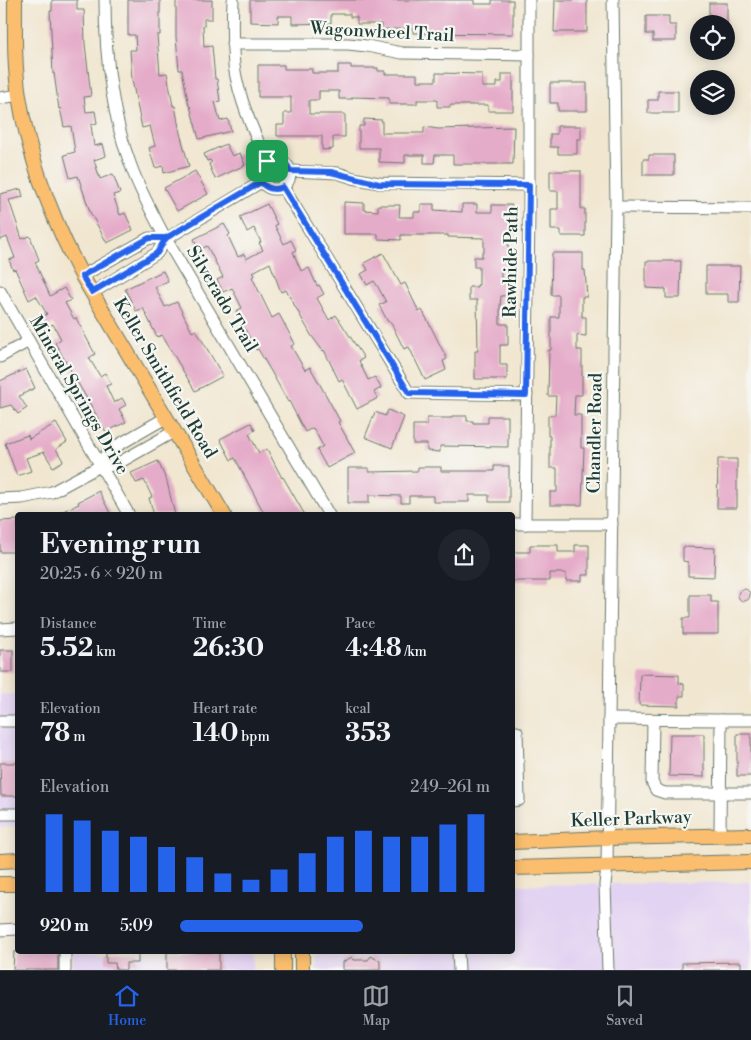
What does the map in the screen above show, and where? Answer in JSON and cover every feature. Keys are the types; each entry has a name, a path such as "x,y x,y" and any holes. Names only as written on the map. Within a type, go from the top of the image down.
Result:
{"main road":[{"name":"Keller Smithfield Road","path":"15,0 16,64 19,95 26,132 42,187 64,243 222,512"},
{"name":"Keller Parkway","path":"515,842 751,835"},
{"path":"0,861 15,860"},
{"path":"515,868 751,862"},
{"path":"0,884 15,884"},
{"path":"283,954 283,970"},
{"path":"302,954 302,970"}],"street":[{"name":"Silverado Trail","path":"105,0 107,63 113,101 122,140 144,197 166,238 327,512"},
{"path":"232,0 232,44 235,68 243,103 267,161"},
{"name":"Rawhide Path","path":"525,524 529,0"},
{"name":"Chandler Road","path":"608,970 604,885 608,866 616,207 613,0"},
{"name":"Wagonwheel Trail","path":"232,44 348,44 402,53 529,55"},
{"path":"0,98 19,95"},
{"path":"272,159 281,160 290,171 289,180 283,187 278,189 268,188 261,182 261,168 267,161 272,159"},
{"path":"290,171 331,172 379,184 529,185"},
{"path":"92,292 157,253 166,238 261,182"},
{"path":"283,187 409,393 526,395"},
{"path":"616,207 751,208"},
{"path":"82,276 149,238 166,238"},
{"name":"Mineral Springs Drive","path":"0,291 127,512"},
{"path":"0,358 29,341"},
{"path":"100,466 108,451 167,417"},
{"path":"0,499 28,498 52,492 100,466 116,465 175,431"},
{"path":"515,524 612,524"},
{"path":"0,629 15,628"},
{"path":"609,719 751,720"},
{"path":"653,720 652,782 656,790 665,793 751,793"},
{"path":"720,835 721,720"},
{"path":"0,721 15,721"},
{"path":"515,732 517,732 518,800 515,800"},
{"path":"0,814 15,814"},
{"path":"0,930 15,930"},
{"path":"65,954 65,970"},
{"path":"458,954 459,970"}],"shaded area":[{"path":"0,694 15,694 15,826 0,827"},
{"path":"751,882 751,970 317,970 317,954 515,954 515,885"},
{"path":"73,954 253,954 253,970 73,970"}],"building":[{"path":"52,0 77,0 77,10 84,10 85,44 91,96 84,97 86,112 95,111 97,123 91,125 94,146 103,144 106,156 94,160 100,179 113,174 120,193 113,195 120,215 125,213 133,230 107,243 90,212 78,176 70,178 64,155 75,152 71,126 64,127 53,74 50,11 52,11"},
{"path":"128,0 160,0 160,35 157,35 160,74 167,73 173,106 175,106 189,166 164,173 163,166 155,168 149,148 155,146 150,126 142,128 132,80 130,50 136,50 135,35 128,35"},
{"path":"176,0 212,0 212,19 204,19 204,47 212,46 215,79 217,79 220,101 215,102 220,121 228,119 231,131 199,139 189,106 182,70 179,70 176,37"},
{"path":"250,0 474,0 474,4 492,4 492,0 513,0 513,34 413,33 413,29 381,29 381,24 357,24 357,17 350,17 350,14 331,14 331,23 292,24 292,16 278,16 278,23 250,22"},
{"path":"555,0 587,0 587,32 554,32"},
{"path":"709,3 727,3 727,15 709,15"},
{"path":"646,16 669,16 669,25 676,25 676,41 653,41 653,34 646,34"},
{"path":"258,65 284,65 284,69 312,69 312,73 338,73 338,65 351,65 351,68 378,68 378,71 385,71 385,74 417,74 417,81 436,81 436,73 482,74 482,87 497,87 497,82 502,82 502,74 513,74 513,111 488,111 488,105 437,107 437,100 417,100 417,104 389,104 389,98 352,97 352,99 339,99 339,91 319,91 319,100 309,100 309,114 345,114 345,137 333,137 333,149 322,150 322,136 277,136 277,125 284,125 284,113 291,113 291,97 258,97"},
{"path":"550,83 587,83 587,111 558,111 558,103 550,103"},
{"path":"658,91 678,91 678,113 648,113 648,100 658,100"},
{"path":"364,119 382,120 382,133 424,133 424,127 438,129 514,127 513,164 453,164 453,155 435,155 434,163 424,163 424,155 405,155 405,163 379,162 379,148 359,148 359,126 364,126"},
{"path":"557,126 581,126 581,139 577,139 577,154 558,154 558,147 550,147 550,134 557,134"},
{"path":"226,144 232,156 240,153 245,165 215,179 209,164 212,162 210,160 207,161 204,154"},
{"path":"649,155 674,155 674,175 643,175 643,159 649,159"},
{"path":"195,171 208,194 177,211 164,188"},
{"path":"550,171 581,171 581,209 585,209 585,236 561,236 561,230 551,230 551,209 558,209 558,191 550,191"},
{"path":"21,189 23,197 9,200 22,239 30,236 39,260 35,262 50,296 64,288 71,300 65,303 74,319 76,318 95,354 89,358 100,376 105,373 111,384 106,386 114,403 122,398 126,405 119,409 126,422 106,432 55,343 61,339 53,324 45,328 39,319 47,314 36,296 29,300 15,269 13,270 9,260 15,258 7,237 0,240 0,194"},
{"path":"344,202 364,203 364,210 378,211 378,205 400,205 399,217 414,217 414,212 421,212 421,204 434,204 434,210 462,212 462,204 477,204 477,212 492,212 492,205 512,205 512,239 508,239 509,270 501,270 501,284 509,284 509,295 501,296 500,307 500,324 508,324 508,345 500,345 500,365 507,365 507,379 475,379 475,351 478,351 477,300 469,300 469,287 477,287 479,285 479,267 474,267 474,257 482,257 484,238 448,237 448,235 401,235 401,240 378,239 378,234 344,234"},
{"path":"267,204 284,244 291,240 296,250 293,252 301,271 309,268 317,286 319,285 324,294 317,298 329,320 336,315 364,358 359,361 368,380 375,377 381,388 374,392 378,398 357,409 342,379 339,381 324,350 311,335 286,290 281,292 270,263 253,272 255,276 252,277 272,318 279,314 295,344 291,346 305,370 310,367 340,421 338,422 355,453 327,468 317,450 323,446 316,433 313,428 305,432 289,401 258,349 256,350 240,320 236,311 242,308 232,288 223,292 217,280 223,277 207,246 199,250 194,239 224,224 230,234 228,236 238,257 244,254 246,259 263,250 254,228 247,232 240,217"},
{"path":"383,253 401,285 405,283 419,312 422,310 447,359 443,361 446,370 425,380 409,347 404,349 390,321 388,322 379,305 386,302 378,287 374,281 367,285 361,274 368,270 364,263"},
{"path":"552,253 583,253 583,270 585,270 587,297 582,297 582,317 586,317 586,336 577,335 577,350 582,350 582,395 575,395 574,415 581,415 581,448 584,448 582,505 550,505 550,492 557,492 557,468 550,468 548,415 555,415 556,396 548,396 549,350 551,350 551,317 559,317 559,295 551,295"},
{"path":"646,261 681,261 680,298 666,298 666,289 646,288"},
{"path":"706,266 740,266 739,302 728,302 728,294 706,294"},
{"path":"163,271 168,281 155,287 165,307 177,302 192,332 196,330 223,376 195,391 162,335 157,337 143,308 136,311 125,289"},
{"path":"26,369 35,388 19,396 27,408 18,414 11,405 0,408 0,381"},
{"path":"388,410 404,417 392,448 365,437 375,412 385,416"},
{"path":"452,416 467,416 467,421 473,421 473,423 488,423 488,416 508,416 508,447 440,446 440,452 427,451 427,444 413,444 413,425 427,425 427,418 452,418"},
{"path":"56,423 67,442 56,449 63,461 53,467 44,452 26,458 31,471 17,476 5,443 28,435 29,439"},
{"path":"251,423 255,430 249,434 259,453 267,449 303,512 263,512 235,458 231,460 220,439"},
{"path":"718,459 737,459 737,508 717,508"},
{"path":"158,461 167,482 174,512 153,512 149,498 152,497 144,480 136,483 131,473"},
{"path":"494,466 509,466 509,502 489,502 489,495 469,495 469,502 433,502 433,496 409,496 409,503 401,503 401,496 369,495 369,503 348,503 348,468 369,468 369,472 418,471 418,467 441,467 441,471 494,471"},
{"path":"99,491 110,512 61,512 79,504 78,502"},
{"path":"15,520 15,552 0,552 0,521"},
{"path":"530,545 558,545 558,552 575,552 575,545 589,545 589,575 582,575 582,581 566,581 566,573 550,573 550,581 515,581 515,552 530,552"},
{"path":"683,547 715,548 714,577 688,576 688,562 683,561"},
{"path":"742,589 746,589 750,595 746,601 742,601 738,597 738,593"},
{"path":"690,595 711,595 711,602 718,602 718,634 683,634 683,618 690,618"},
{"path":"0,650 13,650 13,672 0,672"},
{"path":"640,674 679,675 679,683 684,684 684,696 679,696 679,706 639,705"},
{"path":"670,734 704,734 704,777 669,776"},
{"path":"737,734 751,734 751,776 737,776"},
{"path":"0,763 15,763 15,796 1,796"},
{"path":"14,952 15,954 58,954 58,970 13,970"},
{"path":"106,954 138,954 138,963 126,963 126,970 116,970 115,963 106,963"},
{"path":"167,954 219,954 219,970 167,970"},
{"path":"371,956 380,961 380,970 343,970 343,962 352,957 354,960 368,960"},
{"path":"741,962 741,970 682,970 682,963"}],"route":[{"path":"267,161 261,168 261,182 166,238 149,238 82,276 92,292 157,253 166,238 214,210 261,182 264,186 274,190 283,187 409,393 526,395 529,185 379,184 338,173 290,171 281,160 272,159 267,161"}]}
